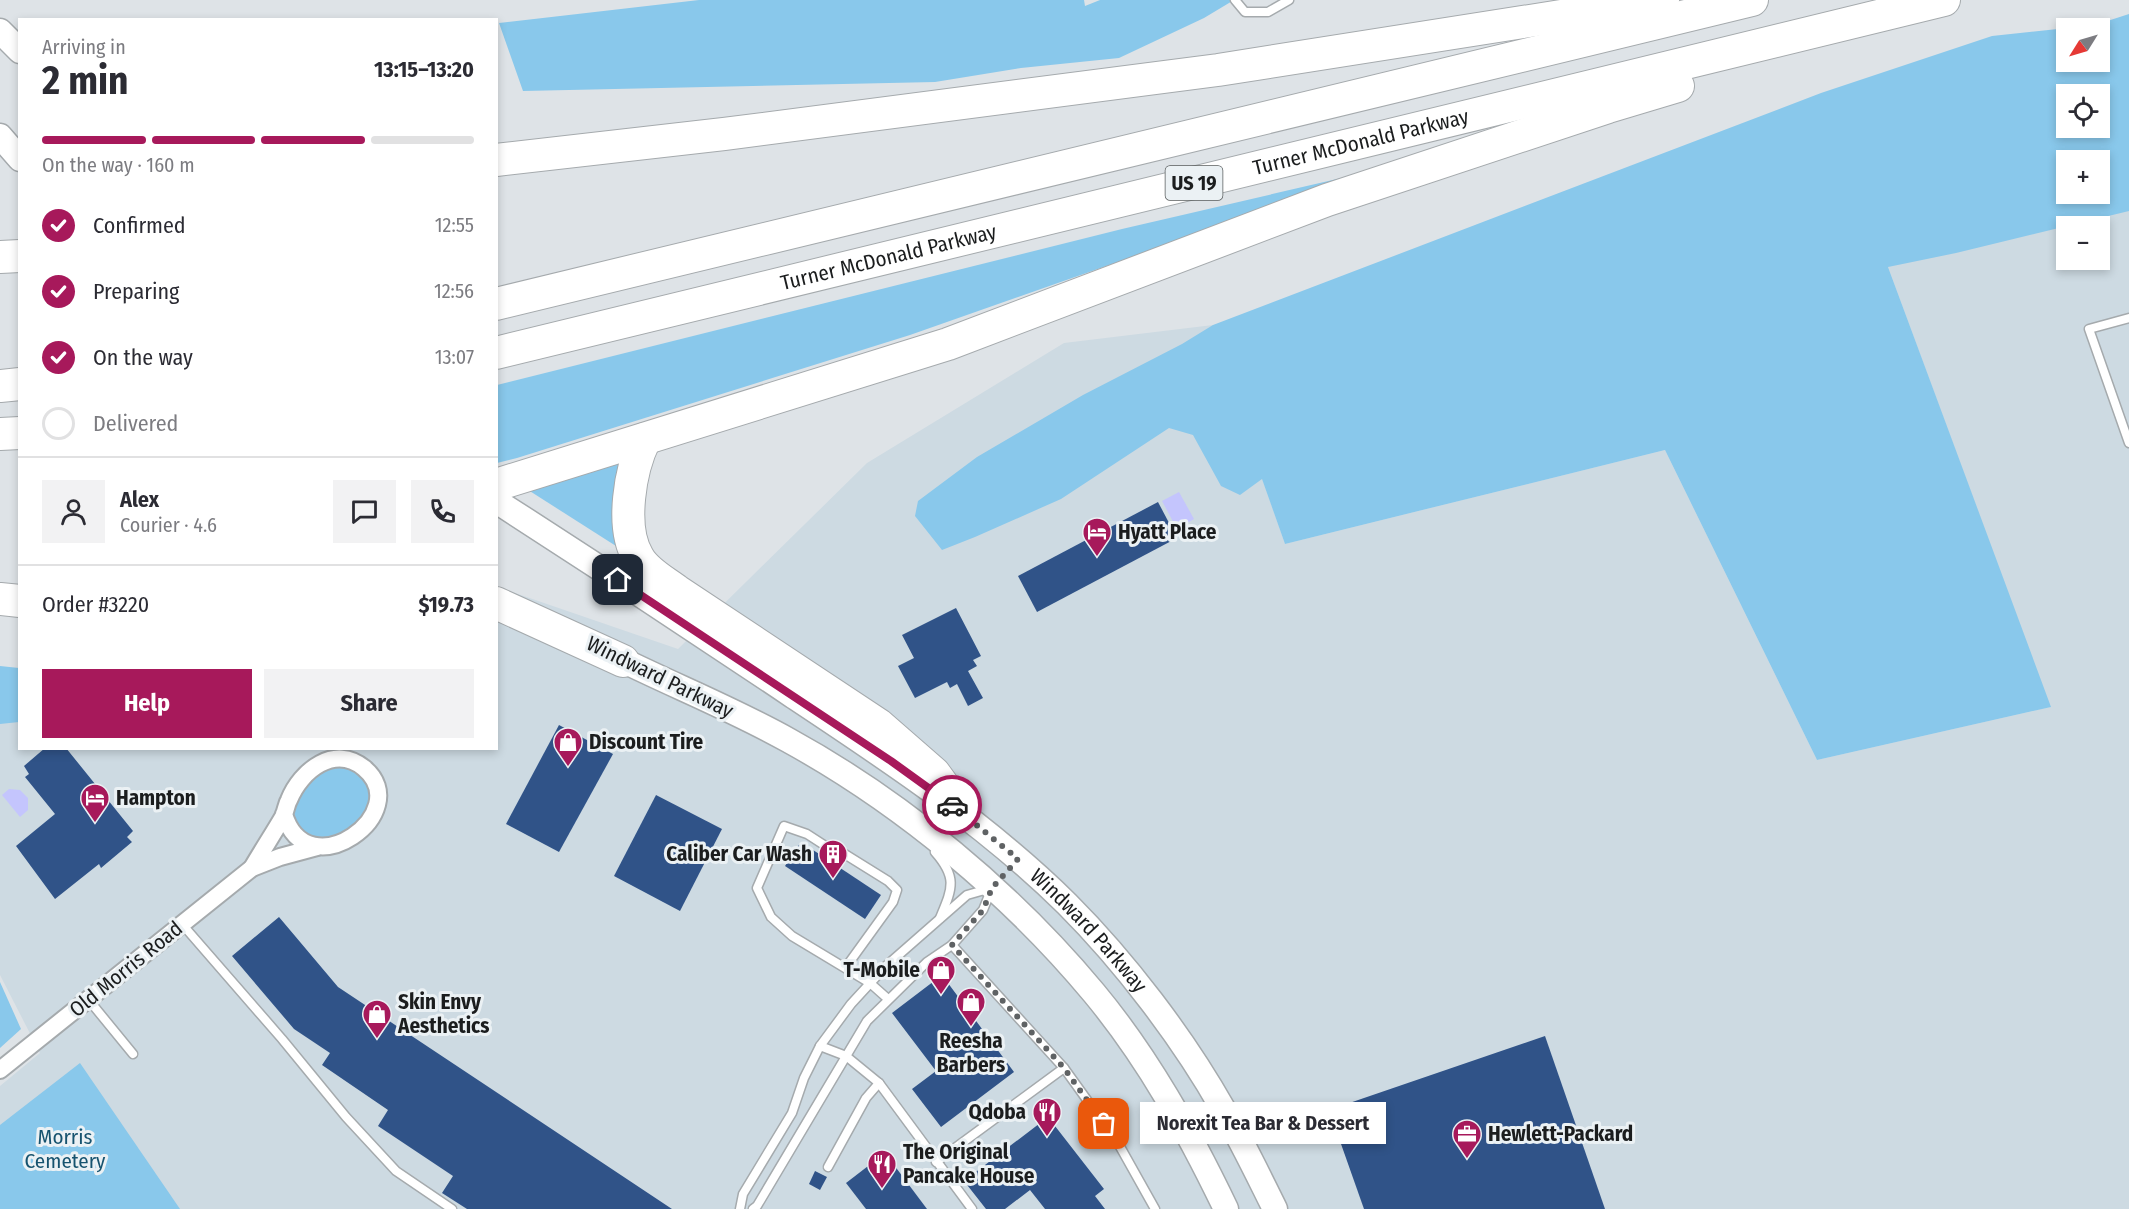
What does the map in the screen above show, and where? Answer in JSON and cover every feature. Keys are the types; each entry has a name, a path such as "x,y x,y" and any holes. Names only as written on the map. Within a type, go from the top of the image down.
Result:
{"highway":[{"path":"498,160 724,134 1196,74 1663,0"},
{"name":"US 19","path":"498,304 1752,0"},
{"name":"Turner McDonald Parkway","path":"498,353 1944,0"},
{"path":"498,484 948,344 1327,200 1596,110 1689,82 1891,13"},
{"path":"0,257 18,256"},
{"path":"0,386 18,384"},
{"path":"0,434 18,433"},
{"path":"645,439 637,453 629,497 629,527 638,558 650,571 677,591 879,725 934,773 964,814"},
{"path":"0,599 18,601"},
{"path":"498,604 623,661"}],"main road":[{"path":"0,31 18,49"},
{"path":"0,136 18,157"},
{"name":"Windward Parkway","path":"498,502 891,761 964,814 1018,859 1067,904 1155,1006 1222,1107 1275,1209"},
{"name":"Windward Parkway","path":"498,596 623,661 735,712 788,740 847,775 966,862 1041,935 1094,993 1141,1056 1178,1114 1226,1209"},
{"path":"992,888 1018,859"}],"street":[{"name":"Old Morris Road","path":"0,1070 252,868 280,857 343,841 367,825 375,814 378,798 377,786 372,776 352,761 338,758 325,760 302,778 252,868"},
{"path":"284,814 288,825 298,839 317,847"}],"lane":[{"path":"1235,0 1245,12 1268,12 1289,0"},
{"path":"2129,318 2089,329 2129,443"},
{"path":"847,775 918,833 947,866 953,883 939,921"},
{"path":"846,967 893,902 897,890 888,881 843,853 807,834 784,826 757,888 771,917 792,936 846,967 870,983 888,999"},
{"path":"740,1209 743,1194 792,1113 804,1078 820,1046 851,1004 886,966 967,895 992,888"},
{"path":"753,1209 763,1197 867,1022 927,962 952,945 983,910 992,888"},
{"path":"182,924 346,1117 396,1171 452,1209"},
{"path":"952,945 1064,1068 1118,1143 1155,1209"},
{"path":"88,999 133,1054"},
{"path":"820,1046 846,1056 879,1083 972,1209"},
{"path":"936,1162 1064,1068"},
{"path":"828,1167 866,1098 879,1083"}],"shaded area":[{"path":"2129,44 2129,1209 0,1209 0,1086 40,1053 0,975 0,691 18,694 18,750 498,750 498,598 512,592 678,649 867,463 1064,343 1213,325 1285,544 1665,450 1817,760 2050,707 1888,267 2058,72 2110,72 2110,56"},
{"path":"1179,492 1194,519 1177,529 1162,501"},
{"path":"9,789 20,790 28,798 28,810 20,817 2,795"}],"green space":[{"path":"699,0 1084,0 1085,6 1100,0 1234,0 1204,18 1119,58 1021,68 935,82 523,91 499,23"},
{"path":"2129,14 2129,211 2108,216 2056,216 2056,229 1888,267 2051,707 1817,760 1665,450 1285,544 1262,479 1240,495 1221,486 1193,435 1169,428 1061,499 942,550 915,516 918,501 977,457 1083,395 1182,344 1213,325 1821,93 1992,36 2056,29 2056,72 2110,72 2110,20"},
{"path":"1350,176 1348,181 910,335 498,463 498,385 1122,229"},
{"path":"623,457 622,546 616,546 525,488"},
{"path":"0,666 18,668 18,722 0,724"},
{"path":"341,766 350,769 366,782 370,803 360,823 333,837 307,837 293,819 301,791 323,771"},
{"path":"0,982 21,1029 0,1048"},
{"name":"Morris Cemetery","path":"80,1063 180,1209 0,1209 0,1125"}],"building":[{"name":"Hyatt Place","path":"1158,502 1177,538 1037,612 1018,576"},
{"path":"956,608 981,656 973,660 977,666 968,671 983,698 968,706 957,684 950,688 947,682 915,698 898,666 914,658 902,635"},
{"path":"559,725 613,754 559,852 506,824"},
{"name":"Hampton","path":"43,750 68,750 133,831 127,837 132,842 101,868 99,864 55,899 16,846 55,814 25,777 29,774 24,766"},
{"path":"656,795 722,829 680,911 614,876"},
{"name":"Caliber Car Wash","path":"801,842 881,895 865,919 785,866"},
{"path":"279,917 338,987 672,1209 467,1209 442,1193 453,1176 378,1126 388,1110 322,1065 330,1053 294,1029 232,956"},
{"path":"942,975 1014,1072 941,1127 912,1089 936,1071 892,1013"},
{"name":"Hewlett-Packard","path":"1545,1036 1605,1209 1364,1209 1329,1110"},
{"path":"1048,1117 1104,1189 1095,1196 1105,1209 1045,1209 1030,1190 1005,1209 986,1209 964,1181"},
{"path":"885,1153 927,1209 866,1209 846,1183"},
{"path":"815,1171 827,1177 820,1190 809,1184"}],"way so far":[{"path":"952,805 1018,859 992,888 983,910 952,945 1064,1068 1104,1124"}],"place":[{"name":"Hyatt Place","path":"1097,558"},
{"name":"Discount Tire","path":"568,768"},
{"name":"Hampton","path":"95,824"},
{"name":"Caliber Car Wash","path":"833,880"},
{"name":"T-Mobile","path":"941,996"},
{"name":"Reesha Barbers","path":"971,1028"},
{"name":"Skin Envy Aesthetics","path":"377,1040"},
{"name":"Norexit Tea Bar & Dessert","path":"1104,1124"},
{"name":"Qdoba","path":"1047,1138"},
{"name":"Hewlett-Packard","path":"1467,1160"},
{"name":"The Original Pancake House","path":"882,1190"}],"route":[{"path":"618,580 891,761 952,805"}]}
